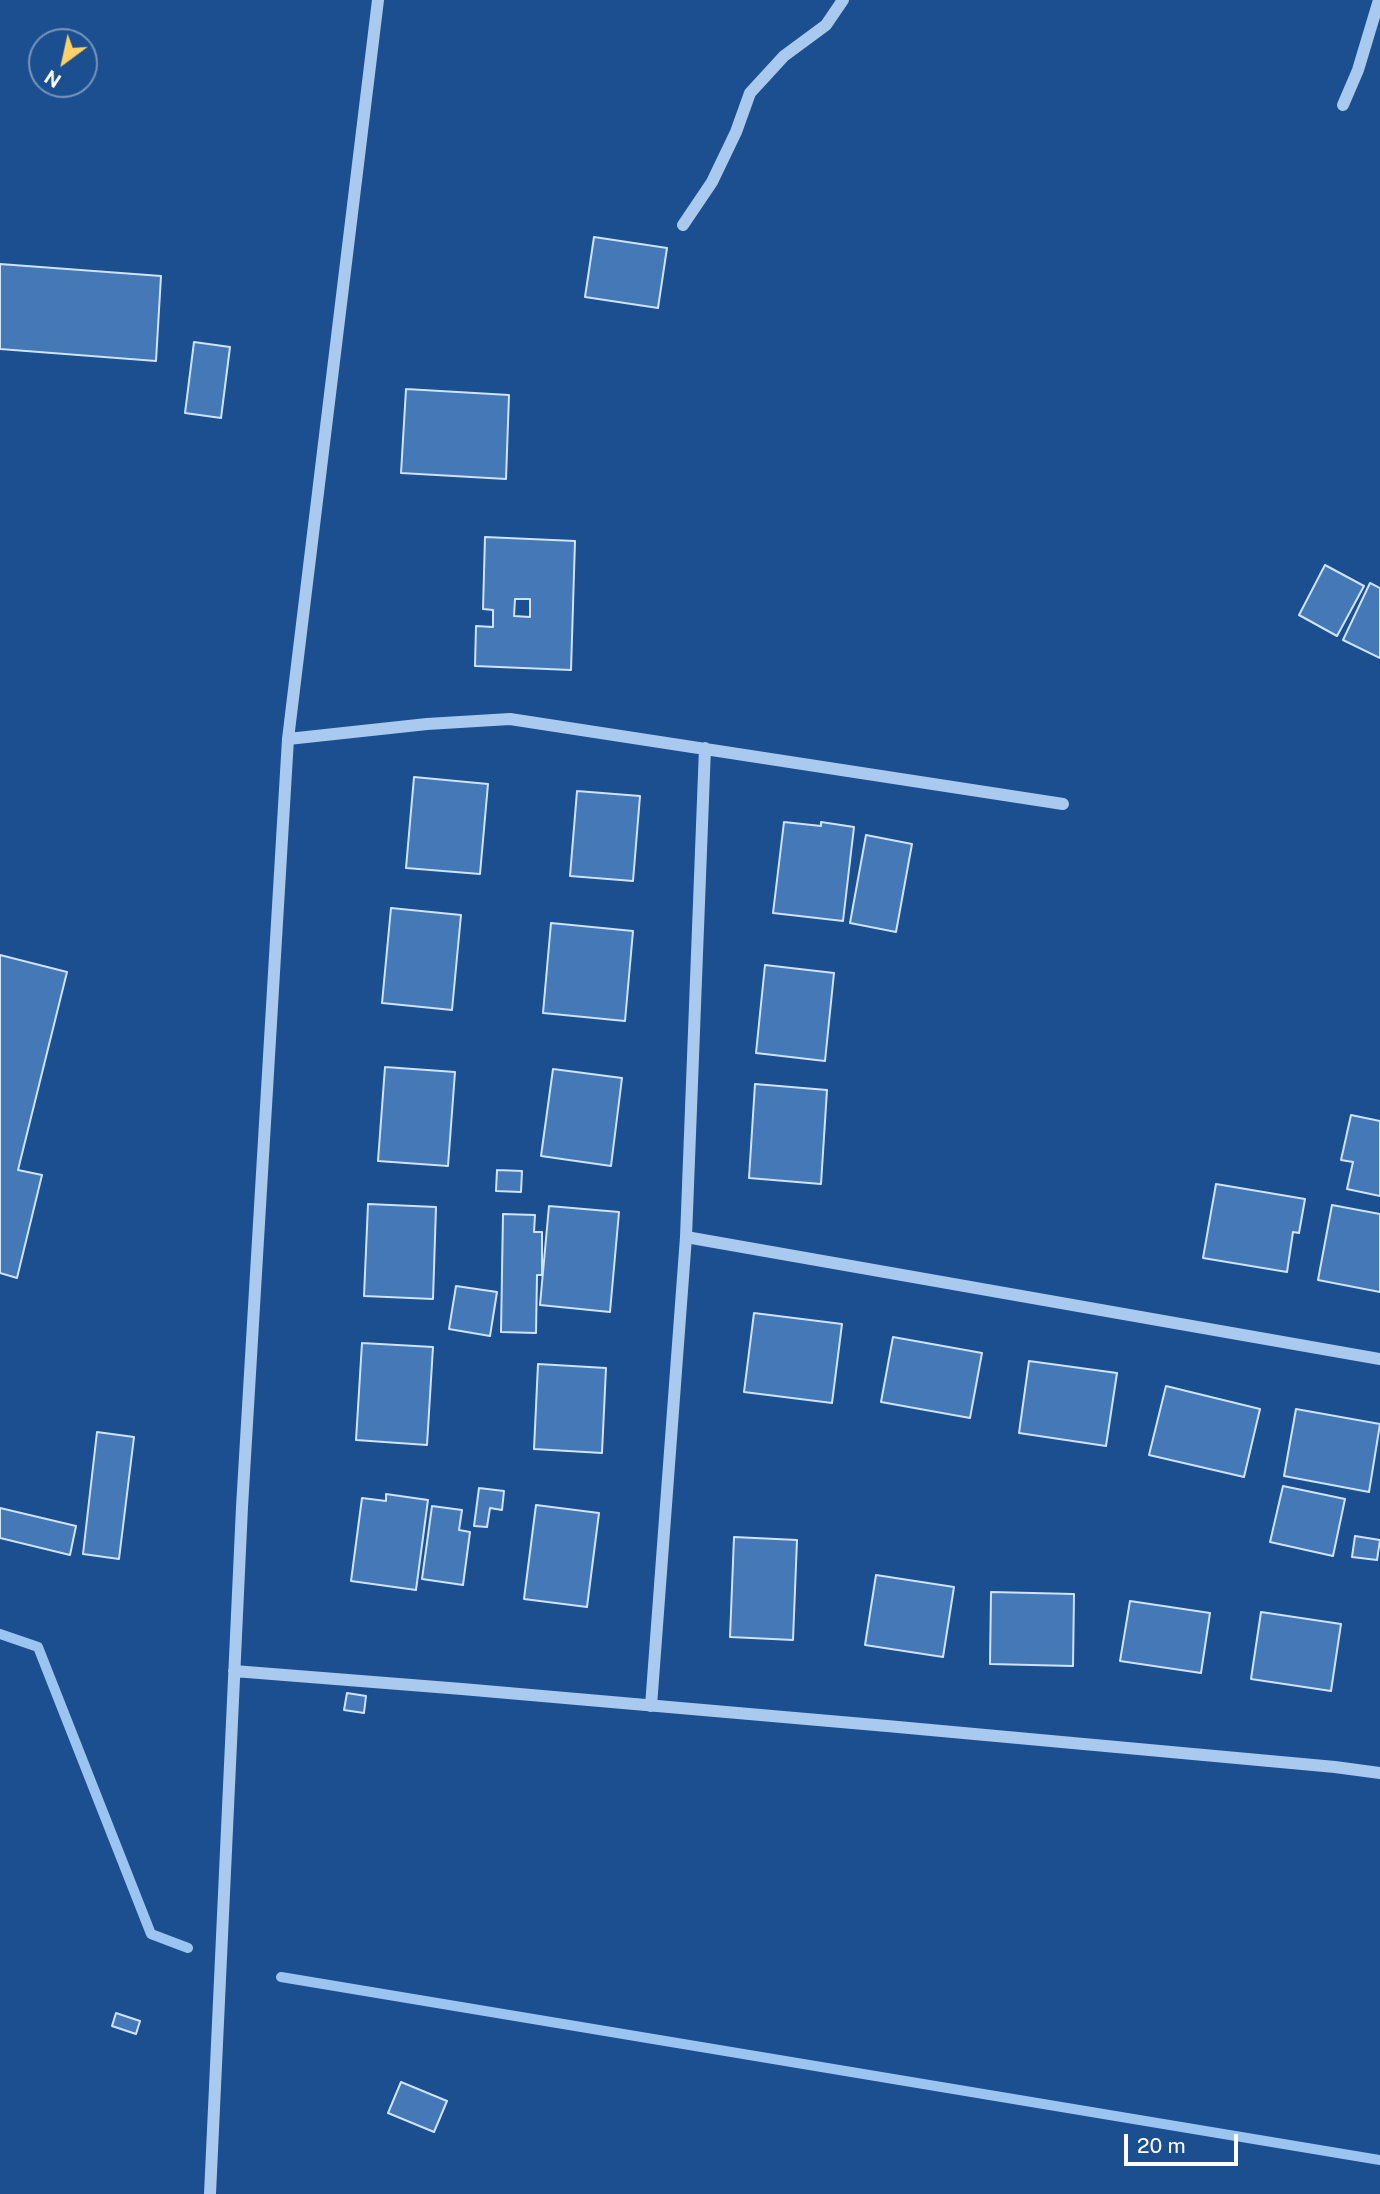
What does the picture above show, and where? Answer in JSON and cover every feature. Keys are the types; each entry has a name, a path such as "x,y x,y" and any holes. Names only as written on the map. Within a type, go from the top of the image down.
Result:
{"street":[{"path":"210,2194 244,1479 288,738 378,0"},
{"path":"683,225 712,182 736,132 750,93 783,55 825,25 843,0"},
{"path":"1343,105 1358,70 1379,0"},
{"path":"288,738 510,719 1063,804"},
{"path":"651,1706 686,1237 705,748"},
{"path":"686,1237 1380,1359"},
{"path":"234,1671 651,1706 1380,1773"}],"building":[{"path":"594,237 667,248 658,308 585,297"},
{"path":"0,264 161,276 156,361 0,349"},
{"path":"194,342 230,347 221,418 185,413"},
{"path":"406,389 509,395 506,479 401,473"},
{"path":"485,537 575,541 571,670 475,666 476,626 493,627 493,610 483,609","holes":["515,599 530,599 530,617 514,616"]},
{"path":"1325,565 1364,586 1337,636 1299,615"},
{"path":"1370,583 1380,588 1380,658 1343,640"},
{"path":"414,777 488,784 480,874 406,868"},
{"path":"577,791 640,796 633,881 570,876"},
{"path":"784,822 821,826 821,822 854,827 843,921 773,913"},
{"path":"866,835 912,844 896,932 850,923"},
{"path":"391,908 461,915 452,1010 382,1003"},
{"path":"551,923 633,931 625,1021 543,1013"},
{"path":"0,955 67,972 18,1170 42,1175 17,1278 0,1273"},
{"path":"765,965 834,973 825,1061 756,1053"},
{"path":"385,1067 455,1072 448,1166 378,1161"},
{"path":"553,1069 622,1078 611,1166 541,1156"},
{"path":"755,1084 827,1090 821,1184 749,1178"},
{"path":"1351,1115 1380,1121 1380,1196 1347,1189 1353,1162 1341,1160"},
{"path":"497,1170 522,1171 521,1192 496,1191"},
{"path":"1216,1184 1305,1199 1299,1233 1293,1232 1287,1272 1203,1258"},
{"path":"368,1204 436,1207 433,1299 364,1296"},
{"path":"1332,1205 1380,1214 1380,1292 1318,1280"},
{"path":"549,1206 619,1212 610,1312 540,1305"},
{"path":"503,1214 535,1215 534,1232 542,1232 542,1275 537,1275 536,1333 501,1332"},
{"path":"456,1286 497,1292 490,1336 449,1329"},
{"path":"754,1313 842,1324 832,1403 744,1392"},
{"path":"893,1337 982,1353 970,1418 881,1402"},
{"path":"362,1343 433,1347 427,1445 356,1440"},
{"path":"1029,1361 1117,1373 1106,1446 1019,1433"},
{"path":"538,1364 606,1368 602,1453 534,1449"},
{"path":"1166,1386 1260,1409 1244,1477 1149,1455"},
{"path":"1296,1409 1380,1424 1369,1492 1284,1476"},
{"path":"97,1432 134,1437 119,1559 83,1554"},
{"path":"1283,1486 1345,1499 1333,1556 1270,1542"},
{"path":"479,1488 504,1491 502,1510 490,1508 487,1527 474,1526"},
{"path":"386,1494 428,1500 416,1590 351,1581 362,1498 386,1501"},
{"path":"536,1505 599,1513 587,1607 524,1599"},
{"path":"432,1506 462,1510 459,1530 470,1532 463,1585 422,1579"},
{"path":"0,1508 76,1526 70,1555 0,1538"},
{"path":"1355,1536 1380,1540 1377,1560 1352,1557"},
{"path":"734,1537 797,1540 793,1640 730,1637"},
{"path":"876,1575 954,1587 943,1657 865,1645"},
{"path":"991,1592 1074,1594 1073,1666 990,1664"},
{"path":"1130,1601 1210,1613 1201,1673 1120,1661"},
{"path":"1261,1612 1341,1624 1331,1691 1251,1679"},
{"path":"347,1693 366,1696 364,1713 344,1710"},
{"path":"116,2013 140,2021 136,2034 112,2026"},
{"path":"401,2082 447,2101 434,2132 388,2113"}],"waterway":[{"path":"0,1634 38,1647 151,1934 188,1948"},
{"path":"281,1977 1380,2160"}]}
